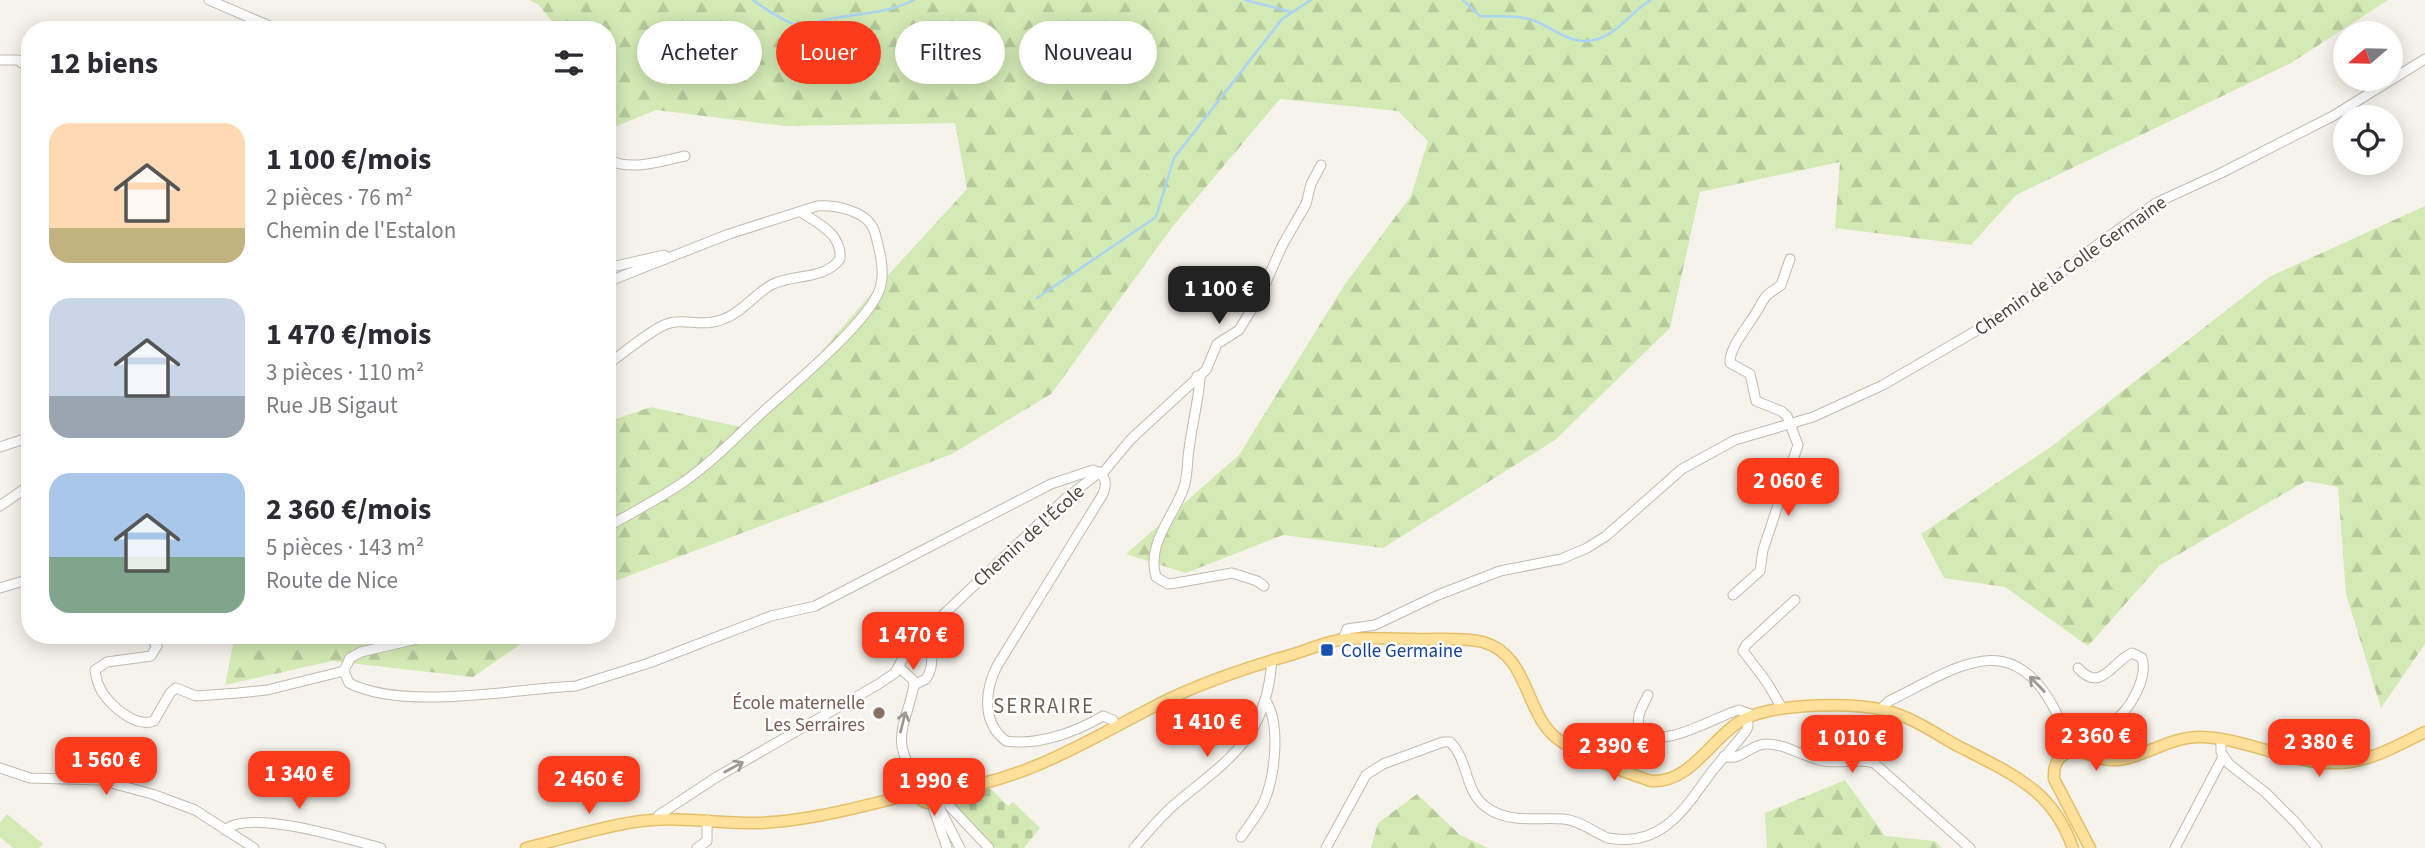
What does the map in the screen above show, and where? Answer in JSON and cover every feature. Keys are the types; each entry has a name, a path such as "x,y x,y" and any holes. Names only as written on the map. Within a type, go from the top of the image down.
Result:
{"main road":[{"path":"938,798 942,782 934,776 919,780 917,793 924,802 938,798 1022,772 1185,693 1272,660 1343,639 1440,639 1478,641 1491,645 1515,666 1546,727 1557,739 1574,750 1651,781 1664,780 1682,772 1730,729 1749,717 1782,708 1855,706 1881,709 1910,719 2005,771 2035,791 2057,815 2073,848"},
{"path":"2090,848 2054,779 2054,767 2064,754 2078,751 2103,759 2119,759 2175,740 2204,737 2306,761 2337,764 2358,761 2425,732"},
{"path":"526,848 632,822 775,821 917,793"}],"street":[{"path":"209,0 258,21"},
{"name":"Chemin de la Colle Germaine","path":"1343,639 1349,628 1375,625 1438,595 1488,576 1561,559 1587,548 1606,536 1682,469 1735,440 1813,417 1883,385 2035,293 2156,203 2333,116 2425,59"},
{"path":"0,60 21,62"},
{"path":"616,164 634,165 685,156"},
{"name":"Chemin de l'École","path":"657,820 659,815 715,778 877,685 899,667 907,651 923,634 1065,499 1101,473 1130,439 1206,370 1217,344 1239,330 1260,296 1282,246 1306,204 1311,184 1321,165"},
{"path":"616,279 729,234 817,206 839,207 864,217 871,223 877,238 883,273 879,292 873,303 844,335 719,456 684,481 616,522"},
{"path":"616,359 669,323 713,322 737,312 770,286 795,277 821,274 829,270 840,259 838,243 834,235 801,212"},
{"path":"616,266 671,253 675,256"},
{"path":"1733,595 1760,571 1774,512 1798,445 1787,416 1782,411 1756,401 1750,374 1730,363 1729,359 1762,302 1781,285 1790,259"},
{"path":"1197,376 1200,379 1199,392 1186,480 1154,551 1156,577 1168,583 1176,583 1232,573 1264,586"},
{"path":"0,447 21,440"},
{"path":"395,644 350,657 344,671 349,683 364,691 420,697 587,684 757,621 815,606 1051,484 1087,471 1101,473 1106,482 1104,494 997,666 988,690 987,706 992,726 1006,741 1025,742 1077,730 1103,716 1113,720 1116,727"},
{"path":"0,506 21,491"},
{"path":"0,587 21,581"},
{"path":"1782,708 1743,651 1746,645 1796,600"},
{"path":"914,685 926,679 930,670 931,649 923,634"},
{"path":"156,644 158,646 151,656 107,662 95,670 102,692 110,701 122,713 146,723 155,721 170,693 176,688 196,696 212,696 267,690 344,671"},
{"path":"2076,739 2122,715 2136,691 2144,665 2142,658 2132,653 2127,654 2109,673 2096,678 2086,675 2078,668"},
{"path":"1134,848 1173,806 1238,751 1248,739 1266,701 1272,660"},
{"path":"1881,709 1889,701 1964,663 2002,661 2033,679 2048,697 2065,728 2076,739 2078,751"},
{"path":"899,667 913,680 914,685 901,736 908,763 919,780"},
{"path":"1326,848 1366,775 1374,768 1443,742 1450,742 1460,756 1469,785 1476,798 1486,807 1519,819 1566,820 1579,823 1606,837 1631,844 1656,838 1677,820 1745,732 1749,717 1740,710 1674,736 1648,735 1641,729 1639,713 1648,695"},
{"path":"1241,836 1264,802 1272,771 1274,723 1266,701"},
{"path":"2221,739 2221,752 2224,757 2266,793 2317,848"},
{"path":"1724,756 1737,758 1763,744 1826,762 1864,760 1874,763 1970,848"},
{"path":"2175,848 2224,757"},
{"path":"0,768 30,778 76,778 125,786 195,810 254,848"},
{"path":"938,798 947,848"},
{"path":"938,798 960,848"},
{"path":"938,798 989,848"},
{"path":"697,848 707,841 707,820"},
{"path":"225,830 229,826 246,824 295,825 381,848"}],"green space":[{"path":"528,0 2388,0 2356,21 2333,21 2333,36 2291,63 2016,195 1971,245 1835,228 1840,162 1700,192 1670,328 1555,440 1383,548 1283,535 1186,573 1126,554 1239,455 1345,284 1411,196 1428,141 1398,111 1280,99 1173,226 1051,394 952,454 616,581 616,419 651,407 753,430 967,189 955,123 785,126 656,110 616,126 616,21 552,21 538,4"},
{"path":"2425,206 2425,644 2381,708 2346,594 2338,487 2306,481 2160,565 2088,646 2005,587 1944,578 1921,534 2052,446 2269,277"},
{"path":"233,644 521,644 473,677 332,661 225,685"},
{"path":"1845,780 1885,836 1935,841 1942,848 1767,848 1765,813"},
{"path":"990,788 1008,806 1013,802 1040,828 1024,848 996,848 949,799"},
{"path":"1417,794 1460,835 1488,848 1371,848 1378,823"},
{"path":"7,814 43,844 39,848 13,848 0,837 0,823"}],"waterway":[{"path":"753,0 784,19 802,26 883,11 914,0"},
{"path":"1245,0 1292,12"},
{"path":"1037,298 1156,217 1174,158 1282,19 1311,0"},
{"path":"1463,0 1480,16 1529,19 1568,38 1585,41 1610,33 1651,0"}],"place":[{"name":"Colle Germaine","path":"1327,650"},
{"name":"École maternelle Les Serraires","path":"879,713"}],"district":[{"name":"SERRAIRE","path":"1044,706"}]}
